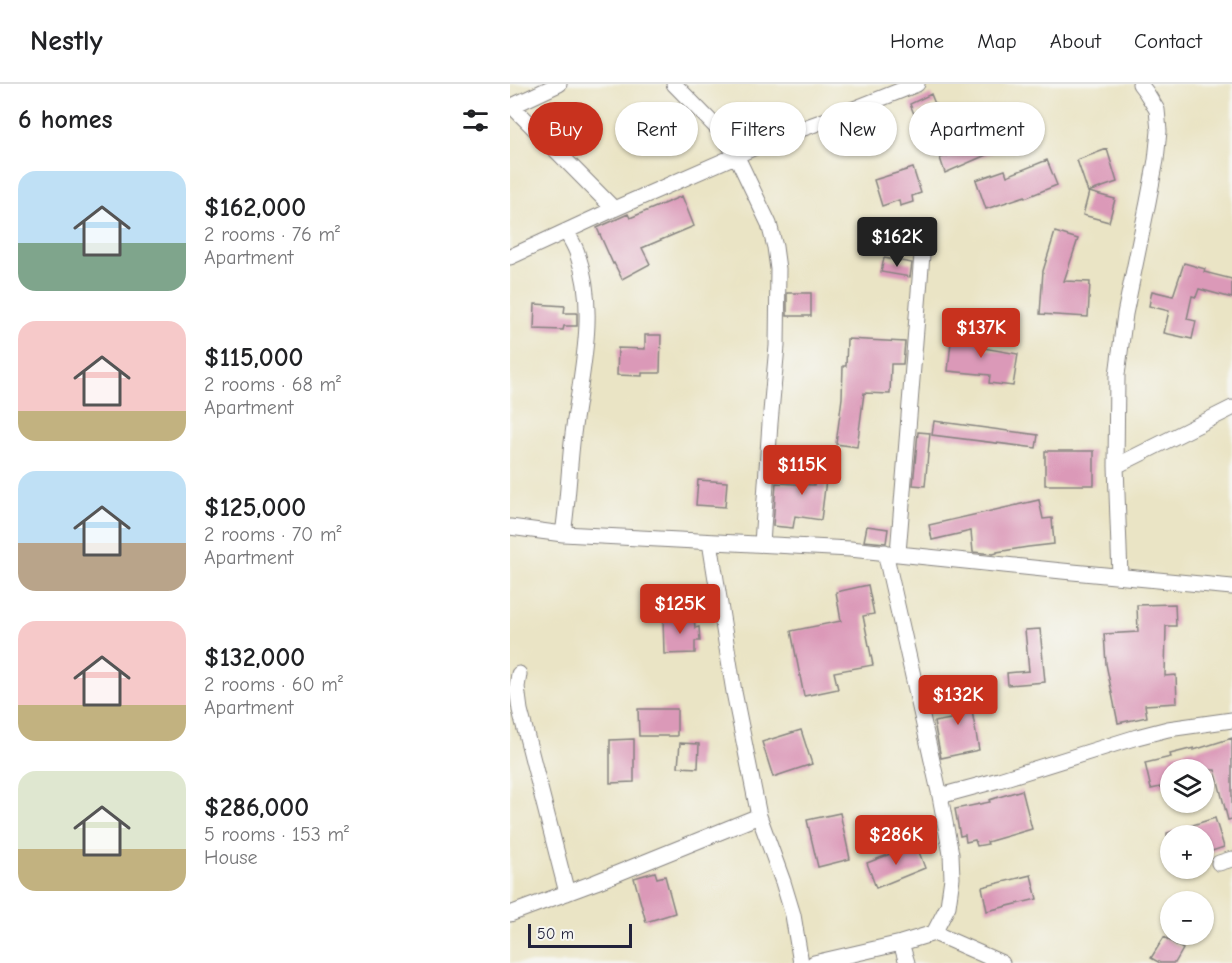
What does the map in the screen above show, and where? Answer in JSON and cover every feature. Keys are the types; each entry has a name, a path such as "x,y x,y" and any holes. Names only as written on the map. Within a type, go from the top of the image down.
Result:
{"street":[{"path":"559,84 511,107 614,209"},
{"path":"674,84 710,121"},
{"path":"806,127 829,119 892,88 917,84"},
{"path":"1120,576 1116,466 1118,365 1125,314 1156,160 1159,131 1157,110 1140,84"},
{"path":"510,257 734,156"},
{"path":"736,156 769,224 778,269 777,346 762,544"},
{"path":"563,534 573,434 585,357 587,321 585,286 578,255 566,231"},
{"path":"922,242 892,553 951,854 952,878 948,906 934,933"},
{"path":"1116,466 1232,408"},
{"path":"510,527 563,534 850,549 1232,587"},
{"path":"710,542 734,692 759,816 793,915 801,963"},
{"path":"519,674 517,687 520,710 567,893"},
{"path":"940,796 1137,737 1168,729 1232,720"},
{"path":"510,914 759,816"},
{"path":"814,963 934,933 1002,963"},
{"path":"901,943 907,963"}],"building":[{"path":"931,94 934,102 914,102"},
{"path":"1107,149 1117,182 1088,192 1077,160"},
{"path":"946,156 984,156 945,173 940,158"},
{"path":"1047,160 1057,185 1025,198 1025,196 986,209 976,180 1005,170 1007,176"},
{"path":"913,168 921,193 912,196 913,202 900,206 899,200 882,206 874,180"},
{"path":"1089,192 1115,199 1109,222 1083,215"},
{"path":"682,196 694,226 642,248 650,264 622,279 597,228 628,214 630,218"},
{"path":"870,231 884,231 884,246 870,246"},
{"path":"1055,232 1078,239 1064,281 1090,282 1088,317 1040,314 1043,271"},
{"path":"884,258 912,263 910,277 881,272"},
{"path":"1184,263 1205,269 1204,272 1232,279 1232,298 1199,289 1196,297 1192,296 1187,319 1196,321 1192,339 1164,333 1169,311 1149,306 1152,291 1173,296"},
{"path":"787,293 811,293 811,316 787,316"},
{"path":"535,304 565,306 564,313 577,313 577,326 564,326 563,330 534,329"},
{"path":"952,332 985,335 983,348 1018,354 1013,386 989,383 990,375 948,371"},
{"path":"645,335 661,335 660,373 642,373 642,376 617,375 618,348 645,349"},
{"path":"847,339 905,342 903,364 891,364 890,394 864,393 857,447 836,444 842,398 843,366 846,366"},
{"path":"934,421 1038,435 1036,448 932,435"},
{"path":"918,432 930,433 925,486 913,485"},
{"path":"817,450 831,451 821,520 795,516 793,528 773,526 776,483 814,485"},
{"path":"1045,451 1094,451 1094,485 1045,485"},
{"path":"698,480 727,482 725,507 696,505"},
{"path":"1039,500 1043,519 1052,518 1054,544 993,554 973,552 971,531 932,540 929,525"},
{"path":"867,526 888,529 886,543 864,541"},
{"path":"868,585 874,614 863,616 873,665 834,672 838,689 804,696 791,631 841,621 836,592"},
{"path":"1175,604 1176,626 1166,626 1165,676 1176,675 1177,703 1145,705 1147,717 1118,723 1106,664 1104,634 1138,632 1137,605"},
{"path":"694,616 695,628 699,627 700,641 695,641 695,653 664,654 663,617"},
{"path":"1040,629 1045,682 1008,685 1007,673 1029,671 1025,630"},
{"path":"970,687 972,699 970,700 979,750 941,758 934,722 951,719 947,691"},
{"path":"638,709 677,709 677,736 639,736"},
{"path":"801,730 812,764 773,777 762,742"},
{"path":"1232,738 1232,819 1228,820 1214,770 1214,759 1162,759 1171,757 1170,754 1194,748 1194,750"},
{"path":"634,739 634,782 610,783 610,740"},
{"path":"680,743 699,744 698,768 678,767"},
{"path":"1160,760 1160,787 1151,789 1145,763"},
{"path":"1022,790 1032,829 977,846 975,840 966,842 965,835 960,836 955,809 990,802 989,800"},
{"path":"840,813 850,859 818,867 807,820"},
{"path":"1215,818 1224,847 1214,850 1214,825 1193,825"},
{"path":"916,844 925,868 876,888 867,863"},
{"path":"655,872 657,878 665,876 675,913 646,922 634,878"},
{"path":"1031,875 1037,899 987,911 982,887"},
{"path":"1160,943 1177,945 1183,949 1175,963 1160,963 1151,958"}]}
